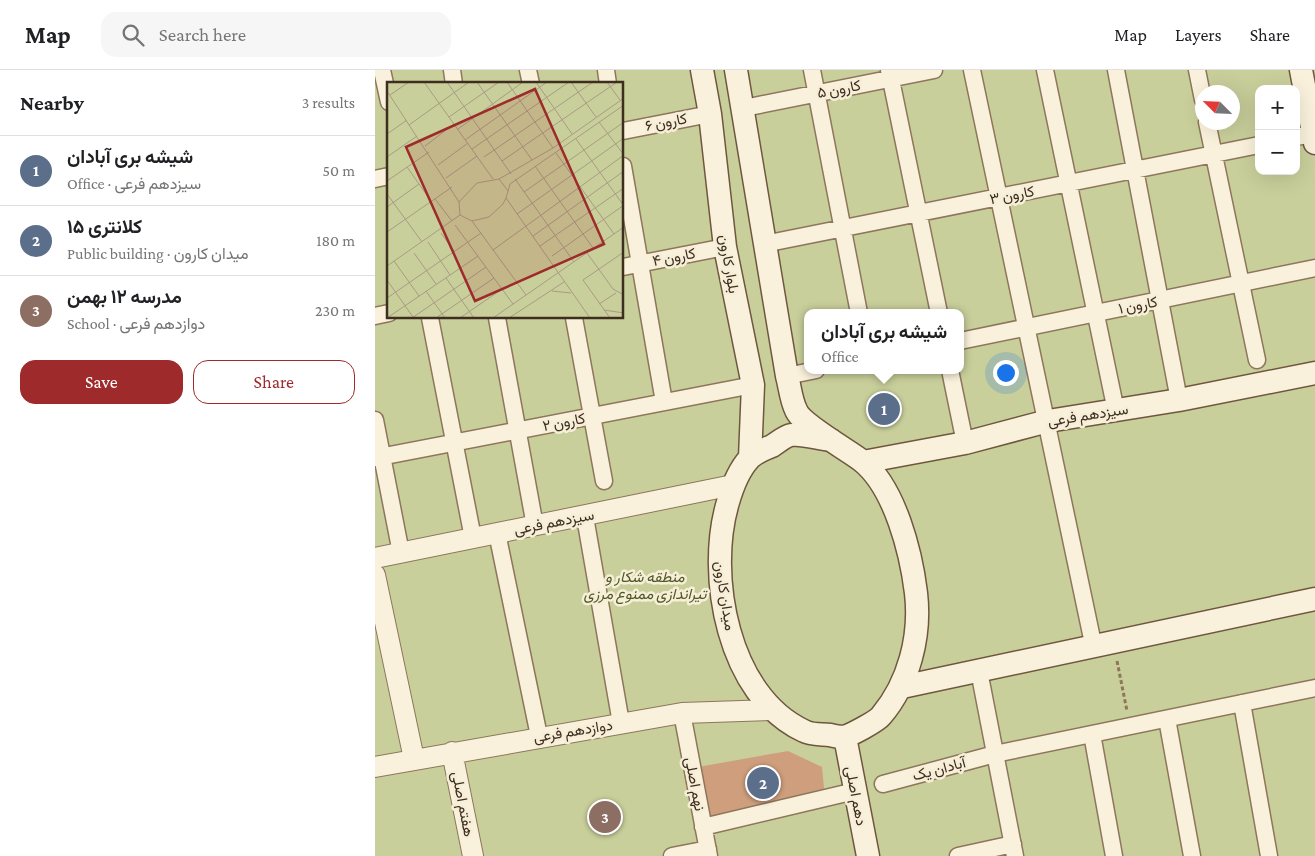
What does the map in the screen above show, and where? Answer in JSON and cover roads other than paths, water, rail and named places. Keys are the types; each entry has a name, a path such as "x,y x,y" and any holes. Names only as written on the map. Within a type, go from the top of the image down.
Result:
{"main road":[{"name":"بلوار کارون","path":"702,70 710,114 725,247 753,385 750,458"},
{"path":"736,70 744,108 764,244 787,376 796,412 831,440"},
{"path":"1301,70 1308,138"},
{"name":"سیزدهم فرعی","path":"863,462 965,442 1048,421 1179,400 1315,373"},
{"name":"میدان کارون","path":"791,435 831,440 863,462 884,490 898,518 907,544 916,594 917,622 913,652 903,687 880,719 845,737 805,732 773,710 751,682 737,654 728,628 719,578 719,550 723,520 733,485 750,458 791,435"},
{"path":"903,687 1315,599"},
{"name":"دهم اصلی","path":"845,737 867,856"}],"street":[{"path":"383,70 387,91"},
{"path":"811,70 858,309"},
{"name":"کارون ۵","path":"744,108 816,94 890,74 934,70"},
{"path":"972,70 1048,421 1104,645"},
{"path":"1045,70 1116,411"},
{"path":"1116,70 1179,400"},
{"path":"1197,70 1200,85"},
{"path":"890,74 938,309"},
{"name":"کارون ۶","path":"624,131 710,114"},
{"path":"1208,130 1239,284 1257,360"},
{"name":"کارون ۳","path":"764,244 1255,146"},
{"path":"624,172 664,402"},
{"name":"کارون ۴","path":"624,267 725,247"},
{"name":"کارون ۱","path":"964,340 1315,268"},
{"path":"430,319 473,538"},
{"path":"497,319 535,526"},
{"path":"574,319 604,481"},
{"path":"787,376 804,372"},
{"path":"951,374 965,442"},
{"name":"کارون ۲","path":"379,457 753,385"},
{"path":"375,420 379,457 401,553"},
{"name":"سیزدهم فرعی","path":"375,558 585,517 733,485"},
{"path":"585,517 621,723"},
{"path":"497,534 539,736"},
{"path":"375,575 414,759"},
{"path":"958,856 1014,850 979,671"},
{"name":"آبادان یک","path":"883,784 995,754 1242,703 1314,692"},
{"path":"1242,703 1269,856"},
{"name":"دوازدهم فرعی","path":"375,767 539,736 681,713 773,710"},
{"name":"نهم اصلی","path":"681,713 708,852"},
{"path":"1167,719 1192,856"},
{"path":"1092,734 1114,856"},
{"name":"هفتم اصلی","path":"453,752 473,856"},
{"path":"703,826 855,791"},
{"path":"671,856 708,852"}],"place":[{"name":"شیشه بری آبادان","path":"884,409"},
{"name":"کلانتری ۱۵","path":"763,783"},
{"name":"مدرسه ۱۲ بهمن","path":"605,817"}],"park label":[{"name":"منطقه شکار و تیراندازی ممنوع مرزی","path":"645,586"}]}
